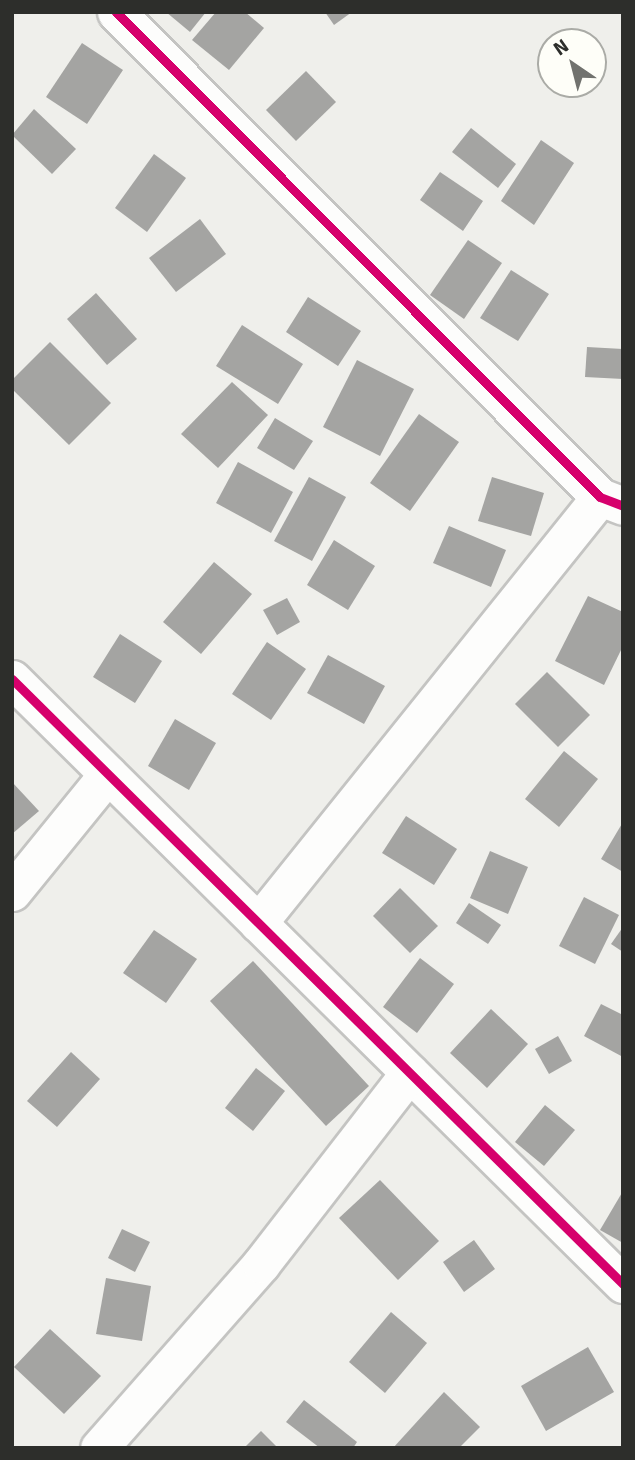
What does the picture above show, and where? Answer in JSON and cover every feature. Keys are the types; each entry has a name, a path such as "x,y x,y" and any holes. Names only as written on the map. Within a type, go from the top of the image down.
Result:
{"street":[{"path":"116,12 611,501 258,923"},
{"path":"12,679 623,1283"},
{"path":"12,892 108,774"},
{"path":"99,1448 261,1265 409,1073"}],"building":[{"path":"166,12 206,12 190,32"},
{"path":"216,12 245,12 264,28 229,70 192,40"},
{"path":"325,12 352,12 334,25"},
{"path":"82,43 123,70 87,124 46,97"},
{"path":"306,71 336,102 296,141 266,110"},
{"path":"34,109 76,149 52,174 12,135"},
{"path":"471,128 516,164 498,188 452,152"},
{"path":"541,140 574,163 534,225 501,201"},
{"path":"154,154 186,178 147,232 115,208"},
{"path":"440,172 483,201 463,231 420,200"},
{"path":"200,219 226,254 176,292 149,258"},
{"path":"468,240 502,263 464,319 430,295"},
{"path":"511,270 549,294 518,341 480,318"},
{"path":"96,293 137,339 107,365 67,319"},
{"path":"308,297 361,331 338,366 286,332"},
{"path":"242,325 303,364 278,404 216,366"},
{"path":"50,342 111,403 69,445 12,389 12,380"},
{"path":"587,347 623,349 623,379 585,377"},
{"path":"357,360 414,389 380,456 323,427"},
{"path":"232,382 268,415 218,468 181,434"},
{"path":"419,414 459,442 410,511 370,483"},
{"path":"275,418 313,441 294,470 257,448"},
{"path":"238,462 293,492 271,533 216,503"},
{"path":"309,477 346,497 312,561 274,541"},
{"path":"492,477 544,493 531,536 478,521"},
{"path":"449,526 506,550 491,587 433,563"},
{"path":"334,540 375,566 348,610 307,585"},
{"path":"214,562 252,594 201,654 163,622"},
{"path":"588,596 623,612 623,646 604,685 555,661"},
{"path":"287,598 300,622 277,635 263,610"},
{"path":"120,634 162,661 135,703 93,677"},
{"path":"267,642 306,669 271,720 232,694"},
{"path":"328,655 385,686 364,724 307,693"},
{"path":"547,672 590,715 558,747 515,704"},
{"path":"175,719 216,743 189,790 148,766"},
{"path":"564,751 598,779 559,827 525,799"},
{"path":"12,782 39,811 12,834"},
{"path":"406,816 457,849 434,885 382,853"},
{"path":"623,822 623,872 601,859"},
{"path":"490,851 528,867 508,914 470,898"},
{"path":"400,888 438,926 410,953 373,916"},
{"path":"584,897 619,915 595,964 559,946"},
{"path":"469,903 501,925 488,944 456,923"},
{"path":"623,927 623,952 611,944"},
{"path":"154,930 197,959 166,1003 123,973"},
{"path":"420,958 454,984 417,1033 383,1007"},
{"path":"253,961 369,1086 326,1126 210,1001"},
{"path":"601,1004 623,1015 623,1057 584,1036"},
{"path":"491,1009 528,1044 487,1088 450,1053"},
{"path":"558,1036 572,1061 549,1074 535,1049"},
{"path":"71,1052 100,1079 57,1127 27,1101"},
{"path":"256,1068 285,1091 253,1131 225,1108"},
{"path":"545,1105 575,1130 544,1166 515,1142"},
{"path":"380,1180 439,1241 398,1280 339,1218"},
{"path":"623,1191 623,1243 600,1230"},
{"path":"122,1229 150,1242 135,1272 108,1258"},
{"path":"474,1240 495,1269 464,1292 443,1262"},
{"path":"106,1278 151,1286 142,1341 96,1334"},
{"path":"391,1312 427,1343 385,1393 349,1362"},
{"path":"50,1329 101,1376 64,1414 14,1367"},
{"path":"588,1347 614,1392 546,1431 521,1386"},
{"path":"444,1392 480,1427 459,1448 393,1448"},
{"path":"304,1400 357,1442 353,1448 320,1448 286,1422"},
{"path":"261,1431 278,1448 244,1448"}],"cycle path":[{"path":"116,12 600,497 623,506"},
{"path":"12,679 623,1284"}]}
